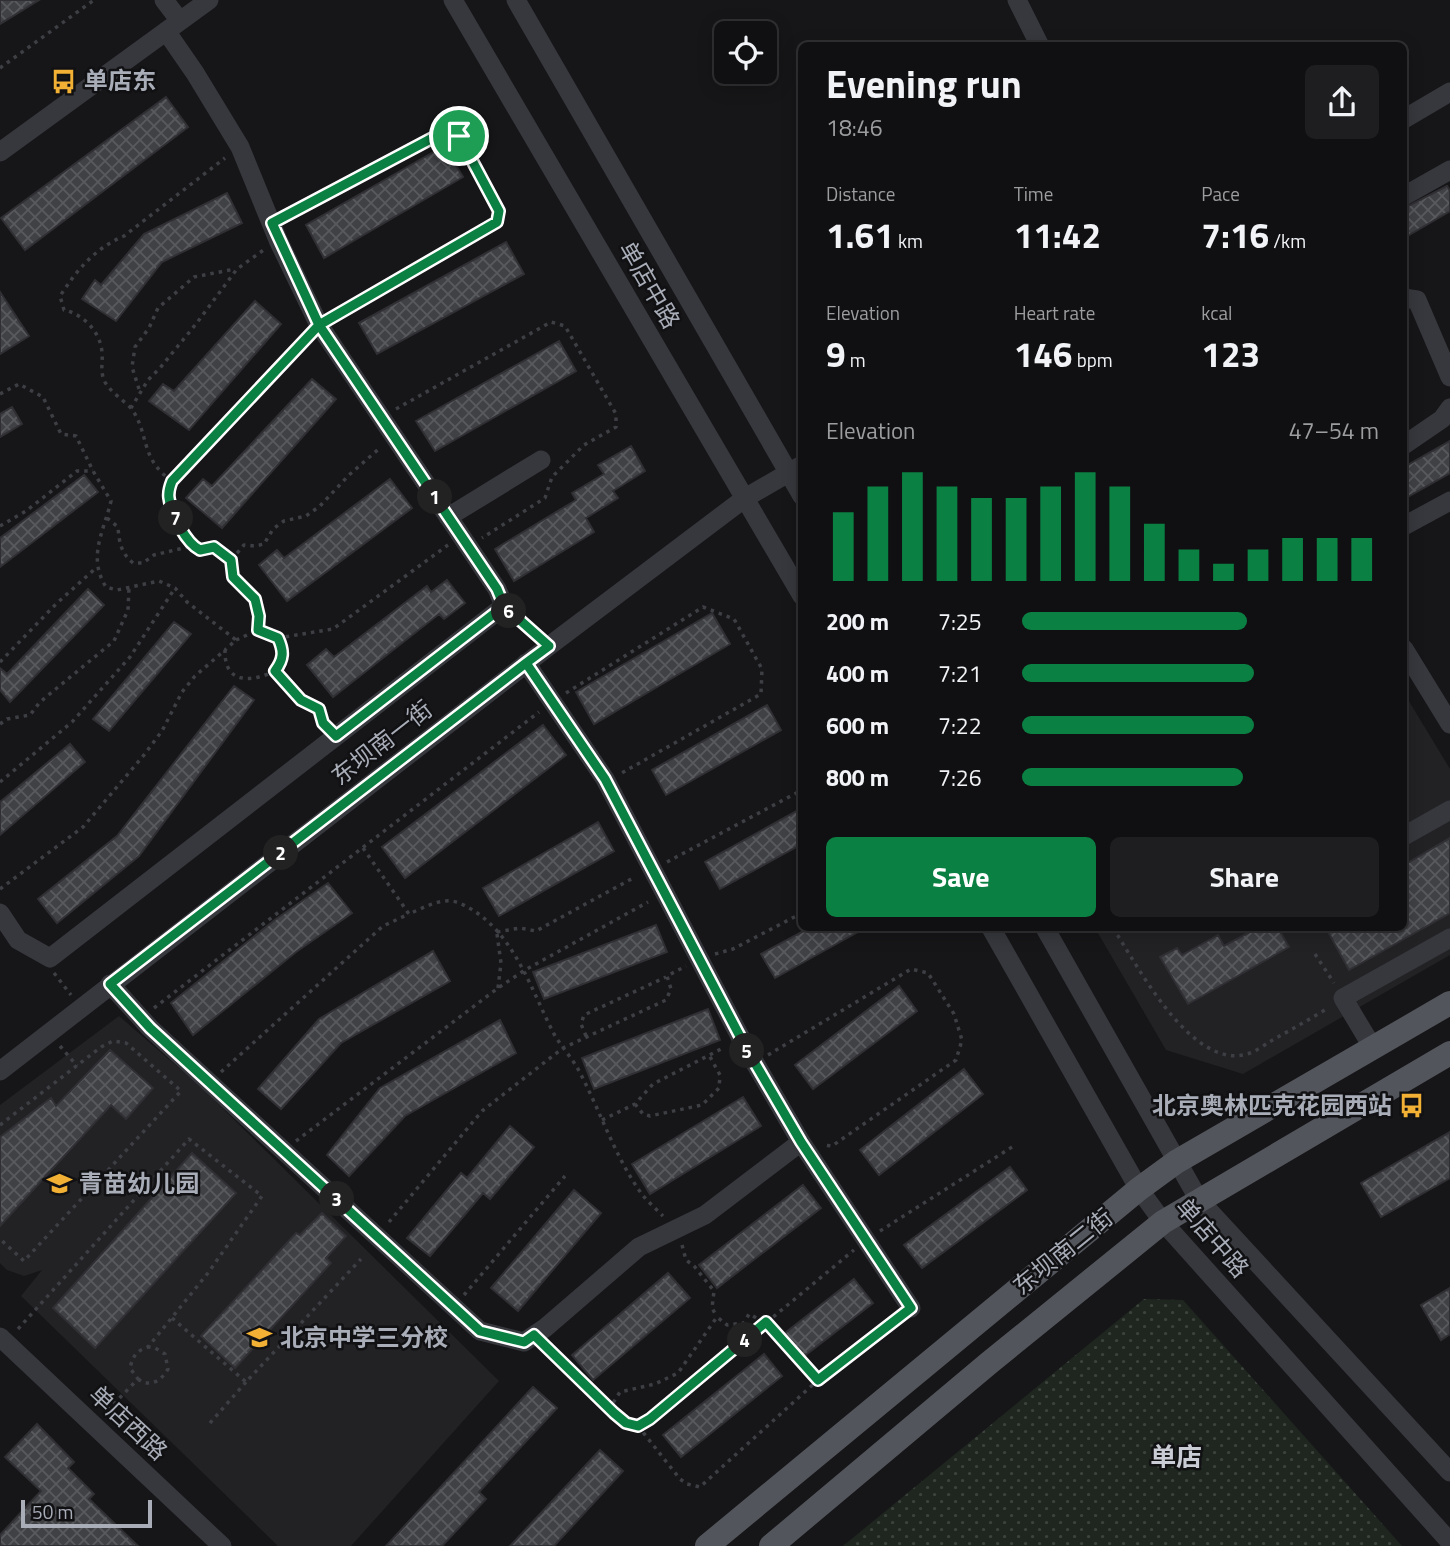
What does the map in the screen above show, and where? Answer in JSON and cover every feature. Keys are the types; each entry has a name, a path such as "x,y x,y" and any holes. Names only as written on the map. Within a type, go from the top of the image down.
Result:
{"main road":[{"name":"东坝南二街","path":"707,1546 1139,1189 1176,1162 1450,1003"},
{"name":"东坝南二街","path":"771,1546 989,1363 1163,1222 1450,1053"}],"street":[{"path":"0,913 18,940 50,958 504,606 497,589 319,325 275,232 240,147 195,73 164,0"},
{"path":"0,152 209,0"},
{"name":"单店中路","path":"453,0 798,589"},
{"name":"单店中路","path":"516,0 795,469"},
{"path":"1017,0 1038,42"},
{"path":"1407,116 1450,92"},
{"path":"1407,194 1450,170"},
{"path":"1407,298 1417,300 1450,377"},
{"path":"1407,443 1441,419 1450,408"},
{"path":"448,517 541,460"},
{"name":"东坝南一街","path":"0,1071 526,663 746,498 795,469"},
{"path":"1407,524 1450,501"},
{"path":"1407,654 1450,724"},
{"path":"526,663 605,779 740,1038 801,1142 911,1308"},
{"path":"1407,834 1450,810"},
{"name":"单店中路","path":"993,931 1139,1189 1163,1222 1450,1542"},
{"name":"单店中路","path":"1047,931 1199,1200 1450,1472"},
{"path":"1373,1048 1343,998 1450,938"},
{"path":"110,984 141,1018 209,1082 480,1331 524,1342 639,1247 705,1215 801,1142"},
{"name":"单店西路","path":"3,1339 222,1546"}],"path":[{"path":"0,68 94,0"},
{"path":"131,408 140,391 196,324 237,268 275,232 440,134 459,136 499,211 497,222 319,325 172,481 168,495 172,510 192,546 200,550 214,547 231,560 233,577 255,599 259,616 258,630"},
{"path":"172,481 159,472 151,458 137,416 104,383 101,365 103,351 96,333 87,321 74,312 64,310 60,296 74,275 106,243 124,236 240,147"},
{"path":"140,391 132,367 135,347 149,328 158,308 194,277 237,268"},
{"path":"0,889 83,828 162,731 182,692 195,676 236,640 258,630 278,638 333,629 465,541 545,498 552,477 584,446 616,427 616,414 565,326 551,322 381,417"},
{"path":"0,394 19,384 43,397 61,434 76,436 111,500 101,528 97,553 97,567 106,587 117,590 159,581 175,589 187,602 236,640"},
{"path":"231,560 244,545 264,544 273,529 284,521 306,516 320,506 349,475 394,436"},
{"path":"0,526 26,511 77,471 93,471"},
{"path":"106,517 118,527 119,544 132,563 143,563 154,555 192,546"},
{"path":"0,662 56,604 97,567"},
{"path":"0,724 7,719 30,715 40,702 114,641 128,610 129,588"},
{"path":"0,782 72,722 131,657 175,589"},
{"path":"504,606 549,646"},
{"path":"141,1018 552,702 703,607 734,619 762,669 761,694 627,772 605,779"},
{"path":"225,650 225,662 232,673 257,679 275,671 282,662 283,649 278,638"},
{"path":"275,671 301,700 319,709 323,723 336,736"},
{"path":"497,932 520,928 536,931 798,792"},
{"path":"363,848 409,914"},
{"path":"283,1150 498,988 525,970 666,892"},
{"path":"209,1082 383,926 431,904 459,902 484,918 525,970 555,1035 577,1067 616,1150 641,1194 676,1229 686,1260 713,1291 711,1300 717,1317 727,1325 744,1323 749,1314 766,1322 818,1380"},
{"path":"586,1036 581,1024 584,1015 700,958 733,949 798,915"},
{"path":"1115,931 1173,1017 1193,1039 1206,1048 1229,1055 1247,1054 1319,1014"},
{"path":"497,932 501,963 498,988"},
{"path":"1315,954 1343,998"},
{"path":"50,958 54,974 81,1008"},
{"path":"755,1064 911,969 928,973 954,1014 962,1040 956,1060 832,1146 801,1142"},
{"path":"377,1237 482,1111 563,1048 666,1000 671,989 667,976"},
{"path":"48,1034 77,1066"},
{"path":"602,1120 635,1104 653,1084 740,1038"},
{"path":"0,1125 101,1046 113,1041 126,1043 181,1091 24,1261 0,1239"},
{"path":"635,1104 643,1114 650,1116 702,1105 719,1088 720,1075 709,1055"},
{"path":"3,1339 189,1139 262,1196 208,1273 148,1347"},
{"path":"638,1426 650,1419 866,1240 1012,1147"},
{"path":"454,1307 565,1176"},
{"path":"210,1423 361,1259"},
{"path":"534,1335 614,1413 626,1423 638,1426 680,1479 700,1487 818,1380 911,1308"},
{"path":"614,1413 612,1403 620,1392 655,1384 678,1373 717,1317"},
{"path":"172,1318 246,1382"},
{"path":"155,1348 165,1354 168,1369 162,1379 153,1383 144,1383 138,1379 130,1368 138,1350 155,1348"},
{"path":"94,1425 138,1379"}],"shaded area":[{"path":"1407,698 1450,769 1450,955 1243,1074 1166,1050 1097,931 1407,931"},
{"name":"北京中学三分校","path":"119,1016 202,1088 499,1381 351,1546 278,1546 21,1296 42,1270 24,1276 7,1270 0,1263 0,1105"},
{"path":"1144,1299 1183,1300 1402,1546 843,1546"}],"building":[{"path":"0,0 39,0 0,24"},
{"path":"166,97 188,127 25,250 1,218"},
{"path":"444,146 463,177 324,258 306,225"},
{"path":"1447,186 1450,191 1450,211 1407,236 1407,206"},
{"path":"227,193 242,223 162,262 116,321 82,299 95,280 101,285 144,234"},
{"path":"506,242 524,274 377,354 359,323"},
{"path":"0,292 29,336 0,354"},
{"path":"255,301 281,324 189,430 149,401 163,384 174,391"},
{"path":"559,341 576,371 435,451 416,421"},
{"path":"312,379 336,399 222,528 186,498 203,479 212,486"},
{"path":"12,407 22,424 0,437 0,414"},
{"path":"1450,441 1450,473 1407,497 1407,465"},
{"path":"631,446 645,471 613,491 618,498 586,518 594,532 514,581 495,549 576,500 572,493 604,474 598,465"},
{"path":"84,475 98,492 0,567 0,538"},
{"path":"390,479 412,508 287,601 259,565 277,550 284,558"},
{"path":"447,580 465,603 444,619 439,614 333,697 307,665 326,649 334,657 427,586 431,592"},
{"path":"88,589 104,605 10,702 0,690 0,668 7,674"},
{"path":"712,613 730,644 594,724 576,692"},
{"path":"174,622 191,634 109,731 93,719"},
{"path":"234,686 254,700 139,856 57,923 38,899 117,836"},
{"path":"767,705 781,730 666,795 652,770"},
{"path":"543,725 566,755 405,878 382,847"},
{"path":"70,744 85,762 0,835 0,802"},
{"path":"798,810 798,846 720,889 705,862"},
{"path":"598,822 614,851 499,916 483,888"},
{"path":"1450,838 1450,913 1349,970 1328,931 1407,931 1407,863"},
{"path":"328,883 352,913 296,952 193,1035 171,1003 276,919"},
{"path":"656,925 667,952 544,999 533,972"},
{"path":"803,931 860,931 775,978 761,954"},
{"path":"1252,931 1280,931 1289,947 1188,1004 1160,957 1177,948 1182,955 1218,935 1224,946"},
{"path":"433,951 450,981 341,1043 281,1109 258,1089 319,1019"},
{"path":"899,986 917,1011 813,1089 795,1065"},
{"path":"708,1009 720,1040 594,1089 582,1058"},
{"path":"500,1020 516,1053 405,1116 349,1176 327,1155 380,1088"},
{"path":"110,1050 153,1088 126,1119 111,1105 0,1226 0,1137 51,1098 56,1106"},
{"path":"964,1069 983,1094 879,1175 860,1150"},
{"path":"743,1097 761,1126 650,1194 632,1164"},
{"path":"510,1126 534,1147 490,1199 483,1193 430,1256 407,1238 461,1173 467,1178"},
{"path":"1450,1132 1450,1178 1381,1217 1361,1183"},
{"path":"192,1153 236,1193 95,1348 53,1308"},
{"path":"1010,1167 1027,1190 922,1268 904,1245"},
{"path":"803,1185 821,1208 717,1288 699,1265"},
{"path":"574,1190 601,1213 518,1311 491,1288"},
{"path":"322,1213 346,1236 326,1258 331,1263 235,1368 201,1336 296,1233 300,1235"},
{"path":"668,1273 690,1298 593,1380 572,1355"},
{"path":"854,1279 873,1303 803,1357 785,1333"},
{"path":"1450,1288 1450,1334 1441,1340 1421,1305"},
{"path":"764,1354 782,1376 681,1457 663,1435"},
{"path":"533,1387 557,1408 479,1492 486,1499 442,1546 386,1546"},
{"path":"37,1424 74,1462 68,1468 94,1494 89,1499 138,1546 0,1546 0,1535 41,1491 5,1457"},
{"path":"600,1450 623,1471 554,1546 510,1546"}],"place":[{"name":"单店东","path":"64,81"},
{"name":"北京奥林匹克花园西站","path":"1412,1106"},
{"name":"青苗幼儿园","path":"59,1184"},
{"name":"北京中学三分校","path":"260,1338"}],"district":[{"name":"单店","path":"1176,1457"}],"route":[{"path":"459,136 440,134 272,223 319,325 497,589 504,606 549,646 526,663 110,984 150,1028 480,1331 524,1342 534,1335 614,1413 626,1423 638,1426 650,1419 766,1322 818,1380 911,1308 801,1142 745,1046 605,779 526,663 549,646 504,606 336,736 323,723 319,709 301,700 275,671 282,662 283,649 278,638 258,630 259,616 255,599 233,577 231,560 214,547 200,550 192,546 172,510 168,495 172,481 319,325 497,222 499,211 459,136"}]}
